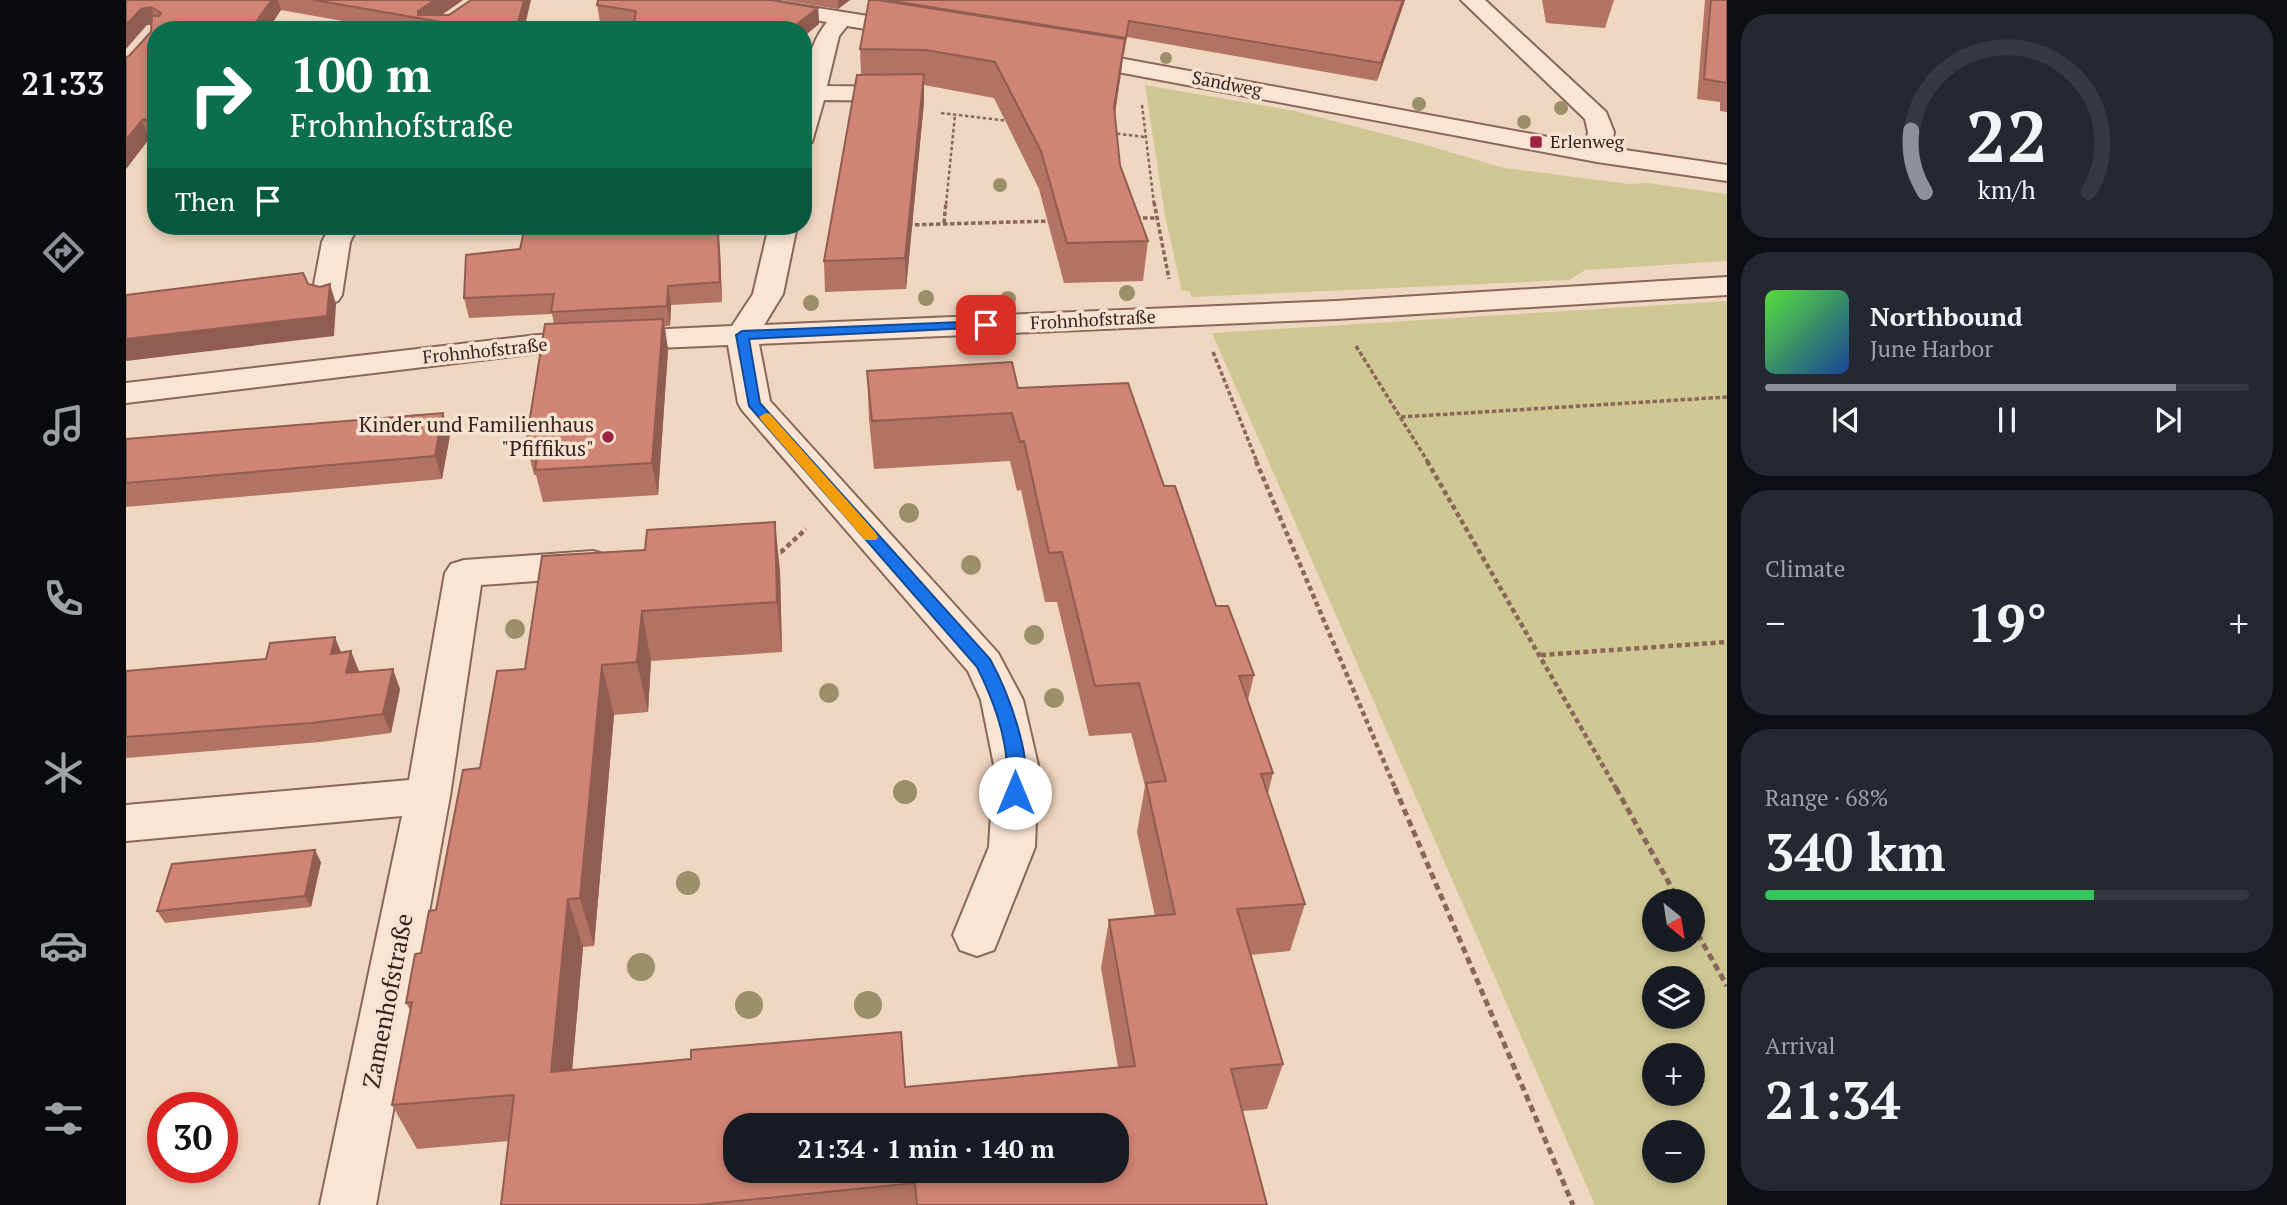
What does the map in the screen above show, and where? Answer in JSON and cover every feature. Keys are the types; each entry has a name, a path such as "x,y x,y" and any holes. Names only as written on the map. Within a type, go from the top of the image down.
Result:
{"street":[{"path":"726,0 934,33"},
{"path":"1472,0 1517,39 1597,117 1601,132 1597,154"},
{"path":"812,97 828,35 842,18"},
{"name":"Sandweg","path":"1043,51 1597,154 1727,173"},
{"path":"813,93 922,103"},
{"path":"327,295 340,235"},
{"path":"781,235 768,294 742,335 754,403 984,663 1002,700 1016,765 1012,847 977,935"},
{"name":"Frohnhofstraße","path":"126,393 538,344 1336,310 1727,286"},
{"path":"321,369 324,338"},
{"name":"Zamenhofstraße","path":"348,1205 428,796 464,573 621,562"},
{"path":"126,823 428,796"}],"path":[{"path":"1138,67 1156,218 1187,316 1245,435 1573,1205"},
{"path":"922,103 955,115 1009,121"},
{"path":"944,223 955,115"},
{"path":"1104,132 1145,137"},
{"path":"1130,218 1156,218"},
{"path":"904,226 1050,220"},
{"path":"1336,310 1541,655 1672,889"},
{"path":"1401,417 1727,397"},
{"path":"768,553 781,552 838,501"},
{"path":"1541,655 1727,642"},
{"path":"1705,947 1727,986"}],"shaded area":[{"path":"1145,85 1295,111 1504,168 1727,194 1727,261 1585,270 1569,280 1192,297 1189,291 1182,291 1165,216"},
{"path":"1727,301 1727,1205 1595,1205 1212,333"}],"building":[{"path":"126,0 272,0 257,21 152,21 152,16 159,16 161,13 151,7 141,9 126,25"},
{"path":"314,0 435,0 418,11 418,15 449,15 471,0 524,0 518,21 436,21"},
{"path":"598,0 771,0 818,8 801,21 634,21 636,11 597,5"},
{"path":"869,0 1125,39 1114,107 1120,165 1148,241 1067,243 1041,151 995,62 926,50 860,49"},
{"path":"886,0 1403,0 1381,63 1129,21 1126,38"},
{"path":"1711,0 1727,0 1727,83 1704,79"},
{"path":"147,36 147,120 142,120 126,140 126,57"},
{"path":"924,74 905,258 824,261 857,75"},
{"path":"523,235 718,235 720,282 668,286 667,306 551,312 554,294 464,298 466,255 520,249"},
{"path":"303,273 308,284 320,287 330,284 327,316 126,339 126,295"},
{"path":"663,319 652,463 535,470 539,442 526,443 545,324"},
{"path":"1012,362 1018,388 1128,383 1164,486 1175,486 1216,606 1228,606 1254,675 1239,676 1273,773 1261,774 1305,904 1237,909 1283,1064 1231,1069 1267,1205 917,1205 915,1183 697,1205 501,1205 514,1095 392,1105 412,1002 406,1003 415,954 421,953 429,911 436,910 463,770 480,768 497,671 525,669 542,556 645,550 647,530 775,522 777,602 642,611 637,662 602,665 580,898 568,899 551,1072 691,1059 691,1050 901,1032 905,1087 1135,1066 1109,920 1175,914 1146,783 1166,781 1139,683 1095,686 1062,552 1049,553 1024,441 1020,442 1012,413 872,421 867,371"},
{"path":"443,413 435,456 126,483 126,439"},
{"path":"335,637 331,654 351,651 346,673 393,669 383,714 311,723 126,737 126,671 266,659 270,643"},
{"path":"315,850 305,896 157,911 172,864"}],"slow traffic":[{"path":"766,417 871,537"}],"place":[{"name":"Erlenweg","path":"1536,142"},
{"name":"Kinder und Familienhaus \"Pfiffikus\"","path":"608,437"}],"route":[{"path":"986,325 742,335 754,403 984,663 1002,700 1016,765 1015,793"}]}
